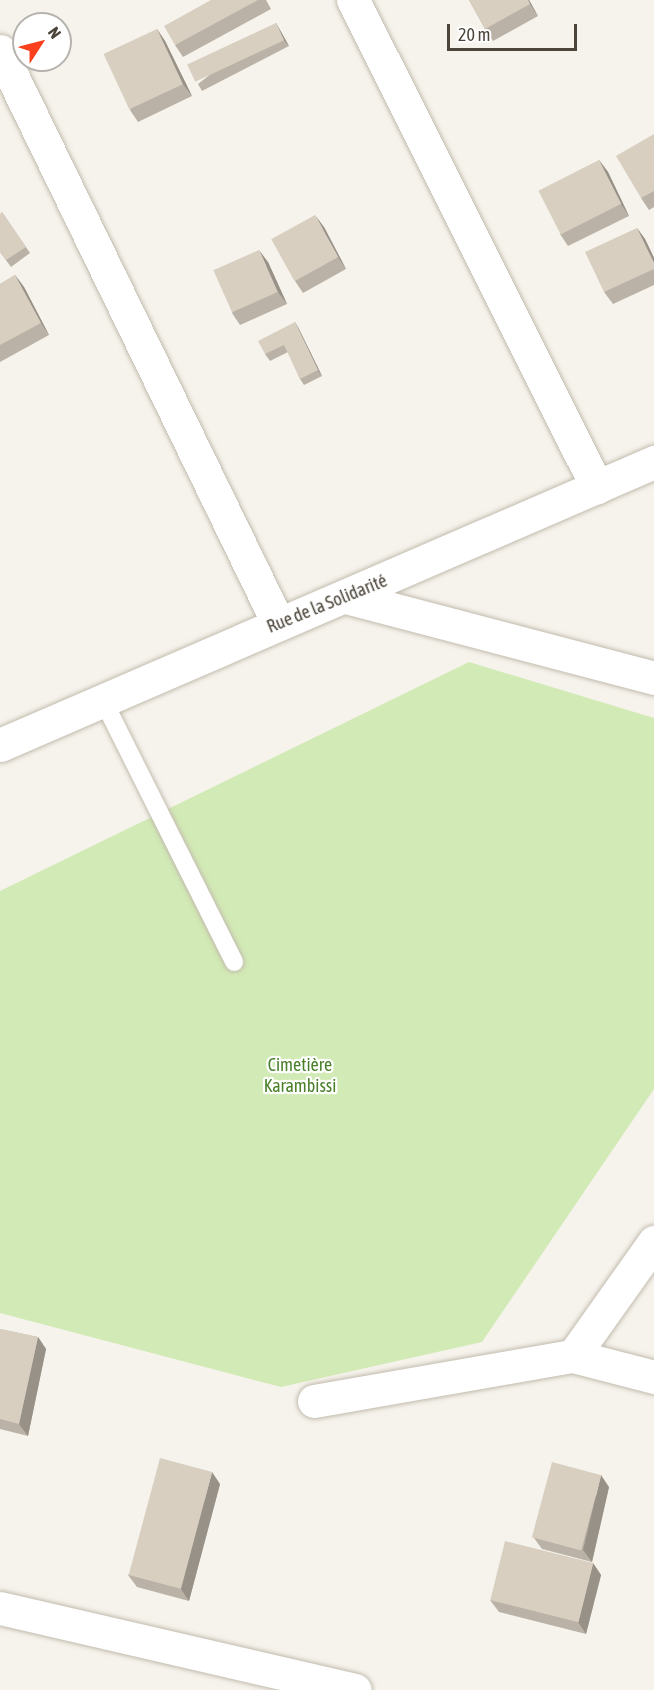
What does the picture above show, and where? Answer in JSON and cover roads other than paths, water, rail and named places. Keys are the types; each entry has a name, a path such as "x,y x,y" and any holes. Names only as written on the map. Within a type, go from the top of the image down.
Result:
{"street":[{"path":"353,0 597,487"},
{"path":"0,51 278,623"},
{"name":"Rue de la Solidarité","path":"0,745 654,462"},
{"path":"346,597 654,678"},
{"path":"573,1356 654,1242"},
{"path":"314,1401 573,1356 654,1377"},
{"path":"0,1608 355,1690"}],"lane":[{"path":"104,699 234,962"}],"park label":[{"name":"Cimetière Karambissi","path":"300,1076"}]}
